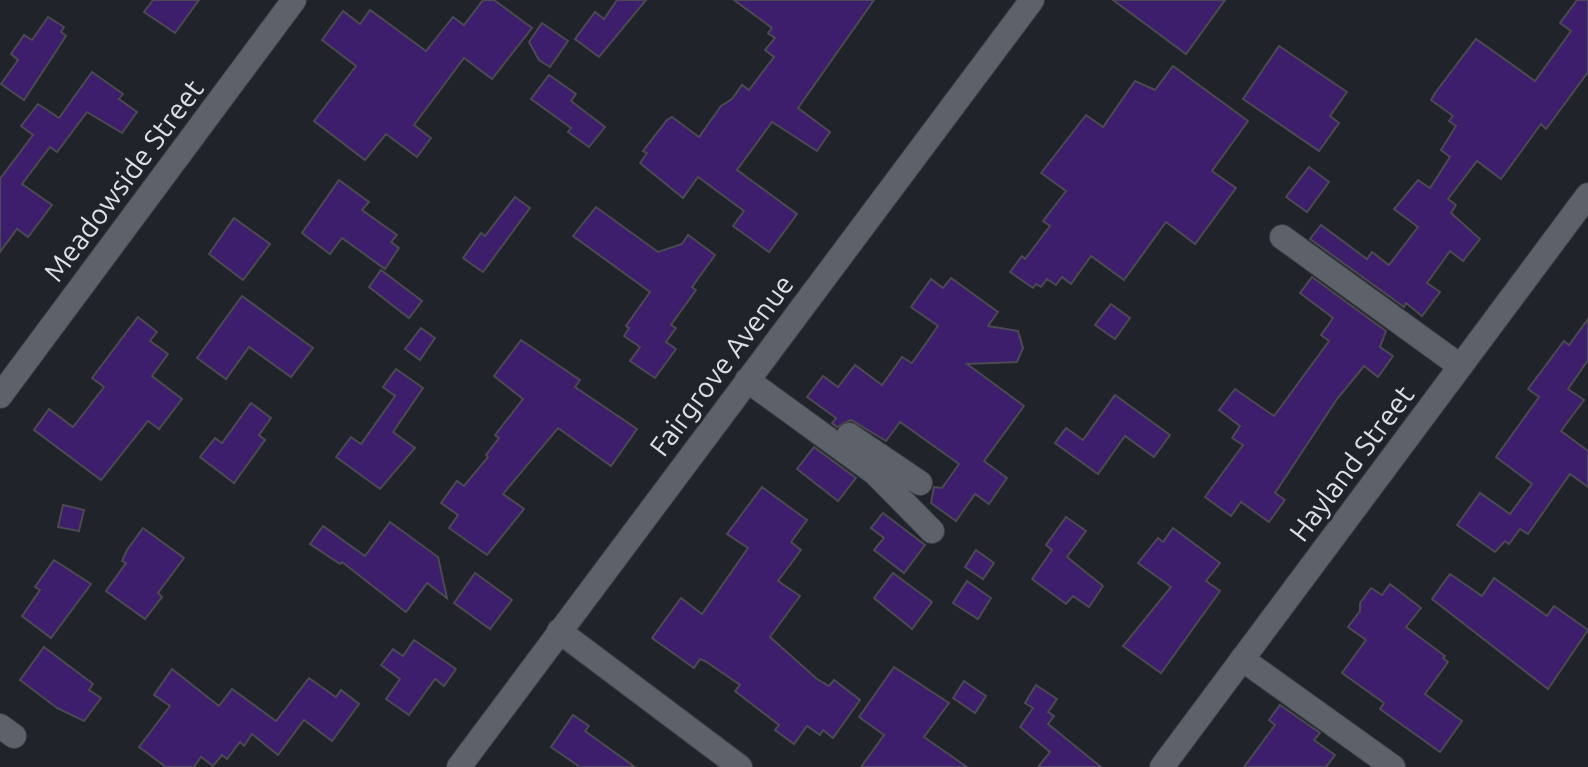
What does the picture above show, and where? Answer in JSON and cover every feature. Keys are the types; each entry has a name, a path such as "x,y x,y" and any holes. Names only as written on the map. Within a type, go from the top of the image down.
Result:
{"street":[{"name":"Meadowside Street","path":"0,396 294,0"},
{"name":"Fairgrove Avenue","path":"459,767 1032,0"},
{"name":"Hayland Street","path":"1162,767 1588,195"},
{"path":"1282,237 1460,366"},
{"path":"747,380 781,389 920,483"},
{"path":"747,380 875,473 932,531"},
{"path":"559,631 740,767"},
{"path":"1242,659 1393,767"}],"building":[{"path":"153,0 199,0 175,33 144,12"},
{"path":"483,0 494,0 532,28 492,79 464,58 414,125 431,138 417,157 386,134 365,160 314,121 356,66 322,40 343,11 360,24 370,10 426,51 453,17 464,25"},
{"path":"617,0 646,0 599,57 575,39 595,12 604,19"},
{"path":"734,0 874,0 798,108 830,132 817,151 772,122 737,170 797,214 769,252 733,226 744,211 698,177 683,198 640,163 647,153 643,151 667,120 672,117 699,137 721,106 732,99 742,85 749,90 774,57 765,50 775,38 768,33 772,28"},
{"path":"1113,0 1225,0 1186,54"},
{"path":"1577,0 1588,0 1588,72 1546,129 1541,124 1501,179 1477,161 1448,199 1456,205 1451,213 1480,239 1463,261 1450,251 1427,283 1440,292 1422,316 1406,303 1404,307 1310,239 1321,225 1367,259 1372,252 1389,265 1418,227 1394,209 1418,180 1430,188 1450,157 1441,150 1456,126 1449,121 1453,116 1431,100 1435,93 1476,39 1535,81 1571,31 1560,23"},
{"path":"48,17 64,27 61,32 66,36 24,100 1,84 18,60 11,54 24,35 32,40"},
{"path":"542,23 568,41 550,67 539,60 529,42"},
{"path":"1279,46 1347,92 1330,116 1339,123 1319,151 1243,99"},
{"path":"1173,66 1248,121 1212,171 1236,188 1195,244 1166,222 1124,280 1091,256 1071,284 1062,277 1056,285 1047,279 1041,287 1036,284 1033,288 1010,272 1022,256 1025,259 1050,226 1043,221 1066,191 1041,173 1086,115 1103,127 1135,81 1155,90"},
{"path":"92,72 123,94 119,99 137,112 122,133 87,112 57,152 50,147 22,184 52,205 28,237 17,229 0,252 0,179 33,135 21,126 38,104 59,118"},
{"path":"549,75 576,94 571,101 605,127 589,147 568,132 571,128 531,99"},
{"path":"1309,167 1329,182 1307,212 1286,197"},
{"path":"339,180 369,202 362,210 397,235 391,242 399,248 385,269 342,238 330,254 302,233"},
{"path":"515,197 530,208 483,272 463,258 481,233 485,236"},
{"path":"596,207 658,252 682,244 688,235 715,255 692,287 696,290 671,325 676,328 666,342 676,349 655,378 630,361 640,347 624,336 629,328 626,326 650,292 573,236"},
{"path":"234,218 270,244 243,280 209,254"},
{"path":"381,270 422,301 409,318 369,287"},
{"path":"1312,277 1386,331 1380,347 1393,356 1378,377 1364,366 1337,399 1275,493 1285,500 1269,522 1241,502 1231,516 1205,497 1243,445 1232,438 1240,426 1219,410 1235,389 1274,416 1329,341 1321,335 1333,318 1300,293"},
{"path":"951,278 998,312 988,326 1018,331 1023,348 1017,362 967,364 1024,406 984,461 1007,478 989,504 975,494 956,521 931,503 934,487 942,488 959,464 900,422 886,441 851,420 837,427 832,423 836,418 807,397 823,376 838,387 855,365 882,385 902,357 912,363 938,326 911,307 931,279 943,288"},
{"path":"242,296 313,348 291,377 249,347 226,379 197,358"},
{"path":"1111,304 1130,318 1115,339 1095,325"},
{"path":"138,317 157,332 150,341 168,354 152,376 182,399 159,429 148,421 101,480 34,430 49,409 73,427 104,387 92,378"},
{"path":"1588,319 1588,360 1568,389 1584,400 1561,431 1588,451 1588,487 1570,474 1528,534 1520,529 1509,544 1505,541 1495,552 1457,525 1480,493 1510,514 1532,484 1496,457 1539,397 1528,389 1564,341 1569,345"},
{"path":"421,328 435,338 420,360 405,349"},
{"path":"521,340 580,380 575,387 637,429 611,466 558,428 503,494 524,509 487,555 449,528 458,515 441,503 457,481 464,486 488,457 486,455 499,438 495,435 523,399 494,376"},
{"path":"396,369 423,388 393,432 415,448 380,489 336,457 351,437 361,444 395,396 383,387"},
{"path":"1115,395 1170,435 1154,457 1125,436 1098,474 1055,443 1066,428 1083,440"},
{"path":"251,403 271,418 259,435 265,440 234,483 200,457 215,438 222,443"},
{"path":"814,447 856,478 838,501 797,469"},
{"path":"762,487 807,520 791,542 801,550 778,581 800,596 770,637 817,679 829,686 834,680 860,700 833,738 823,730 820,735 807,726 794,744 775,730 779,725 735,691 740,685 700,659 694,668 652,638 681,598 702,614 748,548 727,534"},
{"path":"63,505 84,510 79,531 58,527"},
{"path":"883,513 925,545 904,573 874,550 884,538 871,528"},
{"path":"1066,517 1086,531 1067,557 1103,586 1089,607 1073,596 1066,604 1032,579 1052,550 1046,545"},
{"path":"390,522 438,557 447,598 427,583 406,612 342,562 340,564 310,544 323,526 365,556"},
{"path":"143,528 184,558 158,593 162,597 145,619 106,591 126,563 122,561 127,550"},
{"path":"1173,528 1220,563 1206,581 1220,591 1161,673 1123,646 1171,587 1138,563 1158,538 1163,542"},
{"path":"976,550 994,563 983,579 965,567"},
{"path":"54,560 91,584 51,638 22,616 40,590 35,587"},
{"path":"475,573 512,600 490,629 454,603"},
{"path":"893,573 932,602 912,629 874,598"},
{"path":"1450,574 1482,596 1494,578 1547,616 1554,606 1588,630 1548,689 1432,599"},
{"path":"967,581 991,598 978,619 953,603"},
{"path":"1390,584 1421,608 1406,627 1445,656 1443,658 1448,662 1425,694 1462,721 1440,752 1380,709 1384,703 1342,673 1366,640 1348,627 1360,611 1360,603 1371,588 1382,595"},
{"path":"414,640 456,669 444,686 435,679 409,715 386,699 400,679 381,665 393,649 403,656"},
{"path":"44,647 93,684 89,690 101,698 84,721 57,708 20,680"},
{"path":"894,667 949,703 924,737 967,767 861,767 884,735 859,717"},
{"path":"172,669 219,706 232,689 276,721 309,678 336,697 341,690 359,704 332,741 304,720 278,755 252,734 244,746 240,742 227,759 222,755 213,766 201,757 194,767 166,767 139,747 170,706 154,695"},
{"path":"964,681 986,696 975,713 953,698"},
{"path":"1036,685 1057,699 1048,712 1054,716 1048,724 1101,767 1038,767 1050,752 1020,727 1033,708 1025,703"},
{"path":"1280,705 1320,733 1314,740 1335,755 1326,767 1244,767 1275,725 1269,720"},
{"path":"573,715 589,726 585,731 635,767 580,767 551,747"}]}
